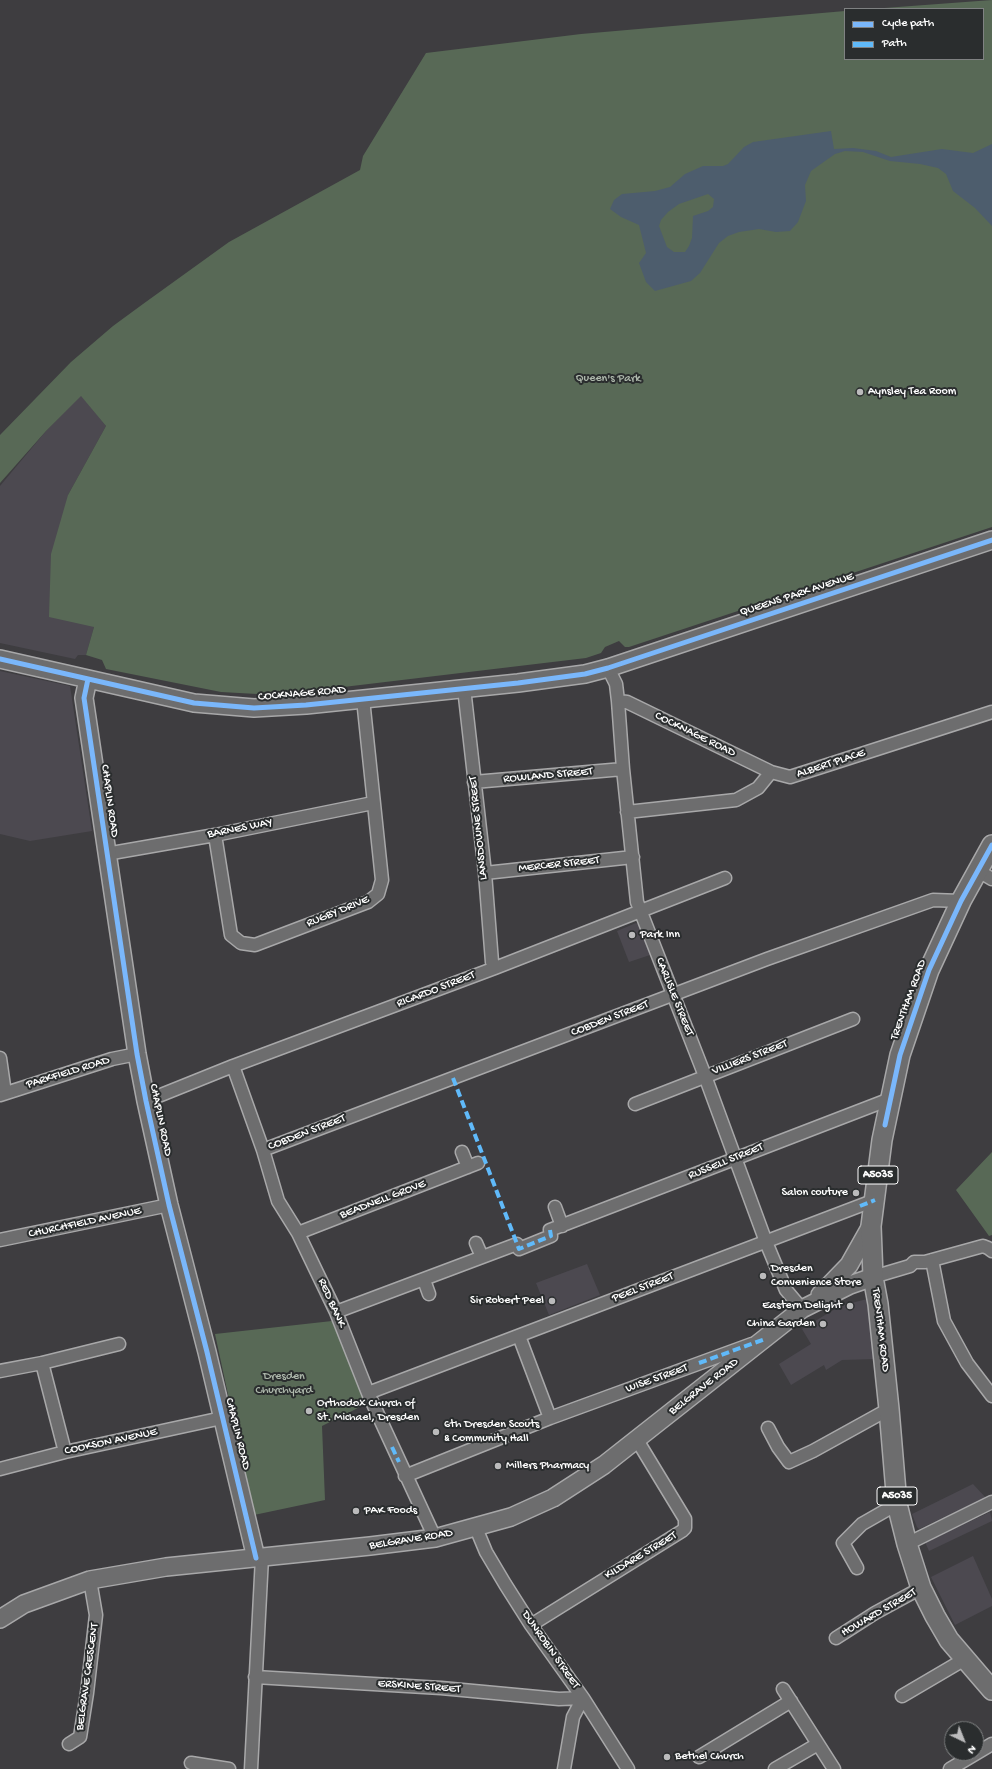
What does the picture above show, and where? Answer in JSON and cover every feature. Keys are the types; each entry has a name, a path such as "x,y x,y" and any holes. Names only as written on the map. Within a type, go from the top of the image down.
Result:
{"main road":[{"name":"TRENTHAM ROAD","path":"992,845 984,875 961,901 929,970 900,1055 868,1203 871,1226 872,1277 878,1304 897,1504 907,1544 922,1588 949,1640 992,1690"}],"street":[{"name":"QUEENS PARK AVENUE","path":"608,668 992,540"},
{"name":"COCKNAGE ROAD","path":"0,659 194,703 254,708 363,699 464,688 585,674 608,668"},
{"name":"CARLISLE STREET","path":"608,668 616,684 627,812 637,902 640,912 705,1076 766,1242 786,1290 806,1307"},
{"name":"CHAPLIN ROAD","path":"88,678 84,698 106,854 137,1054 146,1102 169,1205 207,1352 222,1418 259,1558 251,1769"},
{"name":"LANSDOWNE STREET","path":"464,688 492,962 495,968"},
{"name":"RUGBY DRIVE","path":"214,835 231,935 241,943 255,945 368,902 378,894 382,880 363,699"},
{"name":"COCKNAGE ROAD","path":"618,701 627,702 771,772"},
{"name":"ALBERT PLACE","path":"771,772 790,777 992,712"},
{"name":"ROWLAND STREET","path":"474,782 623,769"},
{"path":"627,812 736,800 758,788 771,772"},
{"name":"BARNES WAY","path":"106,854 214,835 373,803"},
{"name":"MERCER STREET","path":"484,873 633,856"},
{"name":"RICARDO STREET","path":"146,1102 233,1066 495,968 725,878"},
{"name":"COBDEN STREET","path":"262,1150 766,959 933,900 961,901"},
{"name":"VILLIERS STREET","path":"635,1104 646,1093 705,1076 853,1019"},
{"name":"PARKFIELD ROAD","path":"2,1094 112,1059 137,1054"},
{"path":"0,1058 2,1094"},
{"name":"RED BANK","path":"233,1066 278,1201 298,1233 336,1312 368,1393 405,1476 435,1538"},
{"name":"RUSSELL STREET","path":"482,1257 551,1236 550,1230 890,1099"},
{"name":"BEADNELL GROVE","path":"298,1233 473,1165 462,1152"},
{"name":"PEEL STREET","path":"368,1393 435,1361 519,1336 766,1242 850,1216 868,1203"},
{"name":"CHURCHFIELD AVENUE","path":"0,1240 169,1205"},
{"path":"555,1207 562,1226"},
{"name":"BELGRAVE ROAD","path":"0,1619 24,1604 90,1580 166,1567 435,1538 476,1528 511,1517 553,1498 604,1465 806,1307 849,1265 861,1247 871,1226"},
{"path":"336,1312 482,1257 476,1243"},
{"path":"872,1277 910,1266 918,1261 925,1262 983,1246 992,1251"},
{"path":"932,1260 944,1321 967,1363 992,1396"},
{"name":"BELGRAVE ROAD","path":"806,1307 850,1285 872,1277"},
{"path":"424,1280 429,1294"},
{"path":"519,1336 550,1418"},
{"name":"WISE STREET","path":"405,1476 550,1418 765,1339"},
{"path":"0,1371 42,1363 119,1344"},
{"path":"42,1363 65,1452"},
{"path":"768,1428 778,1447 789,1462 889,1409"},
{"name":"COOKSON AVENUE","path":"0,1469 65,1452 222,1418"},
{"name":"KILDARE STREET","path":"531,1625 685,1528 685,1519 637,1440"},
{"path":"907,1544 992,1502"},
{"path":"857,1568 843,1543 862,1524 897,1504"},
{"name":"DUNROBIN STREET","path":"476,1528 486,1552 531,1625 583,1698 628,1769"},
{"name":"BELGRAVE CRESCENT","path":"69,1744 80,1737 88,1685 96,1615 90,1580"},
{"name":"HOWARD STREET","path":"836,1638 875,1613 922,1588"},
{"path":"902,1696 965,1660"},
{"name":"ERSKINE STREET","path":"255,1677 441,1688 559,1699 583,1698"},
{"path":"783,1689 834,1769"},
{"path":"564,1769 573,1717 583,1698"},
{"path":"699,1757 791,1701"},
{"path":"775,1769 818,1744"},
{"path":"950,1769 992,1744"},
{"path":"191,1763 229,1769"}],"shaded area":[{"path":"81,395 106,426 68,495 94,627 86,655 78,655 75,659 0,643 0,486 46,431"},
{"path":"0,671 70,686 92,831 30,841 0,834"},
{"path":"636,923 639,925 650,955 629,962 617,931"},
{"path":"587,1264 600,1295 549,1315 536,1283"},
{"path":"867,1299 875,1359 842,1360 826,1370 824,1365 791,1385 779,1364 811,1344 802,1329 840,1306"},
{"path":"973,1484 986,1498 919,1529 917,1527 912,1514"},
{"path":"990,1512 992,1521 929,1551 925,1542"},
{"path":"973,1556 992,1599 992,1606 955,1625 931,1577"}],"green space":[{"name":"Queen's Park","path":"992,0 992,527 629,647 625,647 619,641 605,647 601,653 586,658 285,694 221,692 106,669 102,660 86,655 94,627 49,617 51,554 68,495 106,426 81,396 46,431 0,483 0,435 71,362 113,326 229,242 360,170 363,156 426,53 581,34 844,11 844,60 984,60 984,8 884,8"},
{"path":"992,1152 992,1235 989,1236 956,1190"},
{"name":"Dresden Churchyard","path":"332,1321 366,1404 322,1426 325,1500 254,1515 215,1334"}],"water":[{"path":"831,131 834,149 853,148 876,151 891,157 942,149 973,153 992,144 992,226 975,208 953,191 946,174 938,168 920,164 890,161 863,152 845,151 835,154 811,171 805,185 806,201 798,222 790,231 776,232 759,229 739,232 728,236 719,243 700,273 691,281 655,291 646,282 639,263 646,253 639,225 621,217 610,209 614,200 622,194 655,191 670,187 685,174 703,166 723,166 728,164 744,147 753,142","holes":["708,194 714,199 713,207 708,211 693,216 692,238 685,252 674,252 667,247 659,226 661,220 668,212 679,204"]}],"marked path":[{"path":"453,1078 519,1249 551,1236 550,1230"},
{"path":"860,1206 875,1200"},
{"path":"699,1363 765,1339"},
{"path":"392,1447 399,1462"}],"cycle path":[{"path":"0,659 194,703 254,708 306,705 518,683 585,674 608,668 992,540"},
{"path":"88,679 84,698 137,1054 169,1205 207,1352 256,1558"},
{"path":"885,1125 900,1055 929,970 961,901 992,845"}],"place":[{"name":"Aynsley Tea Room","path":"860,392"},
{"name":"Park Inn","path":"632,935"},
{"name":"Salon couture","path":"856,1193"},
{"name":"Dresden Convenience Store","path":"763,1276"},
{"name":"Sir Robert Peel","path":"552,1301"},
{"name":"Eastern Delight","path":"850,1306"},
{"name":"China Garden","path":"823,1324"},
{"name":"Orthodox Church of St. Michael, Dresden","path":"309,1411"},
{"name":"6th Dresden Scouts & Community Hall","path":"436,1432"},
{"name":"Millers Pharmacy","path":"498,1466"},
{"name":"PAK Foods","path":"356,1511"},
{"name":"Bethel Church","path":"667,1757"}]}
